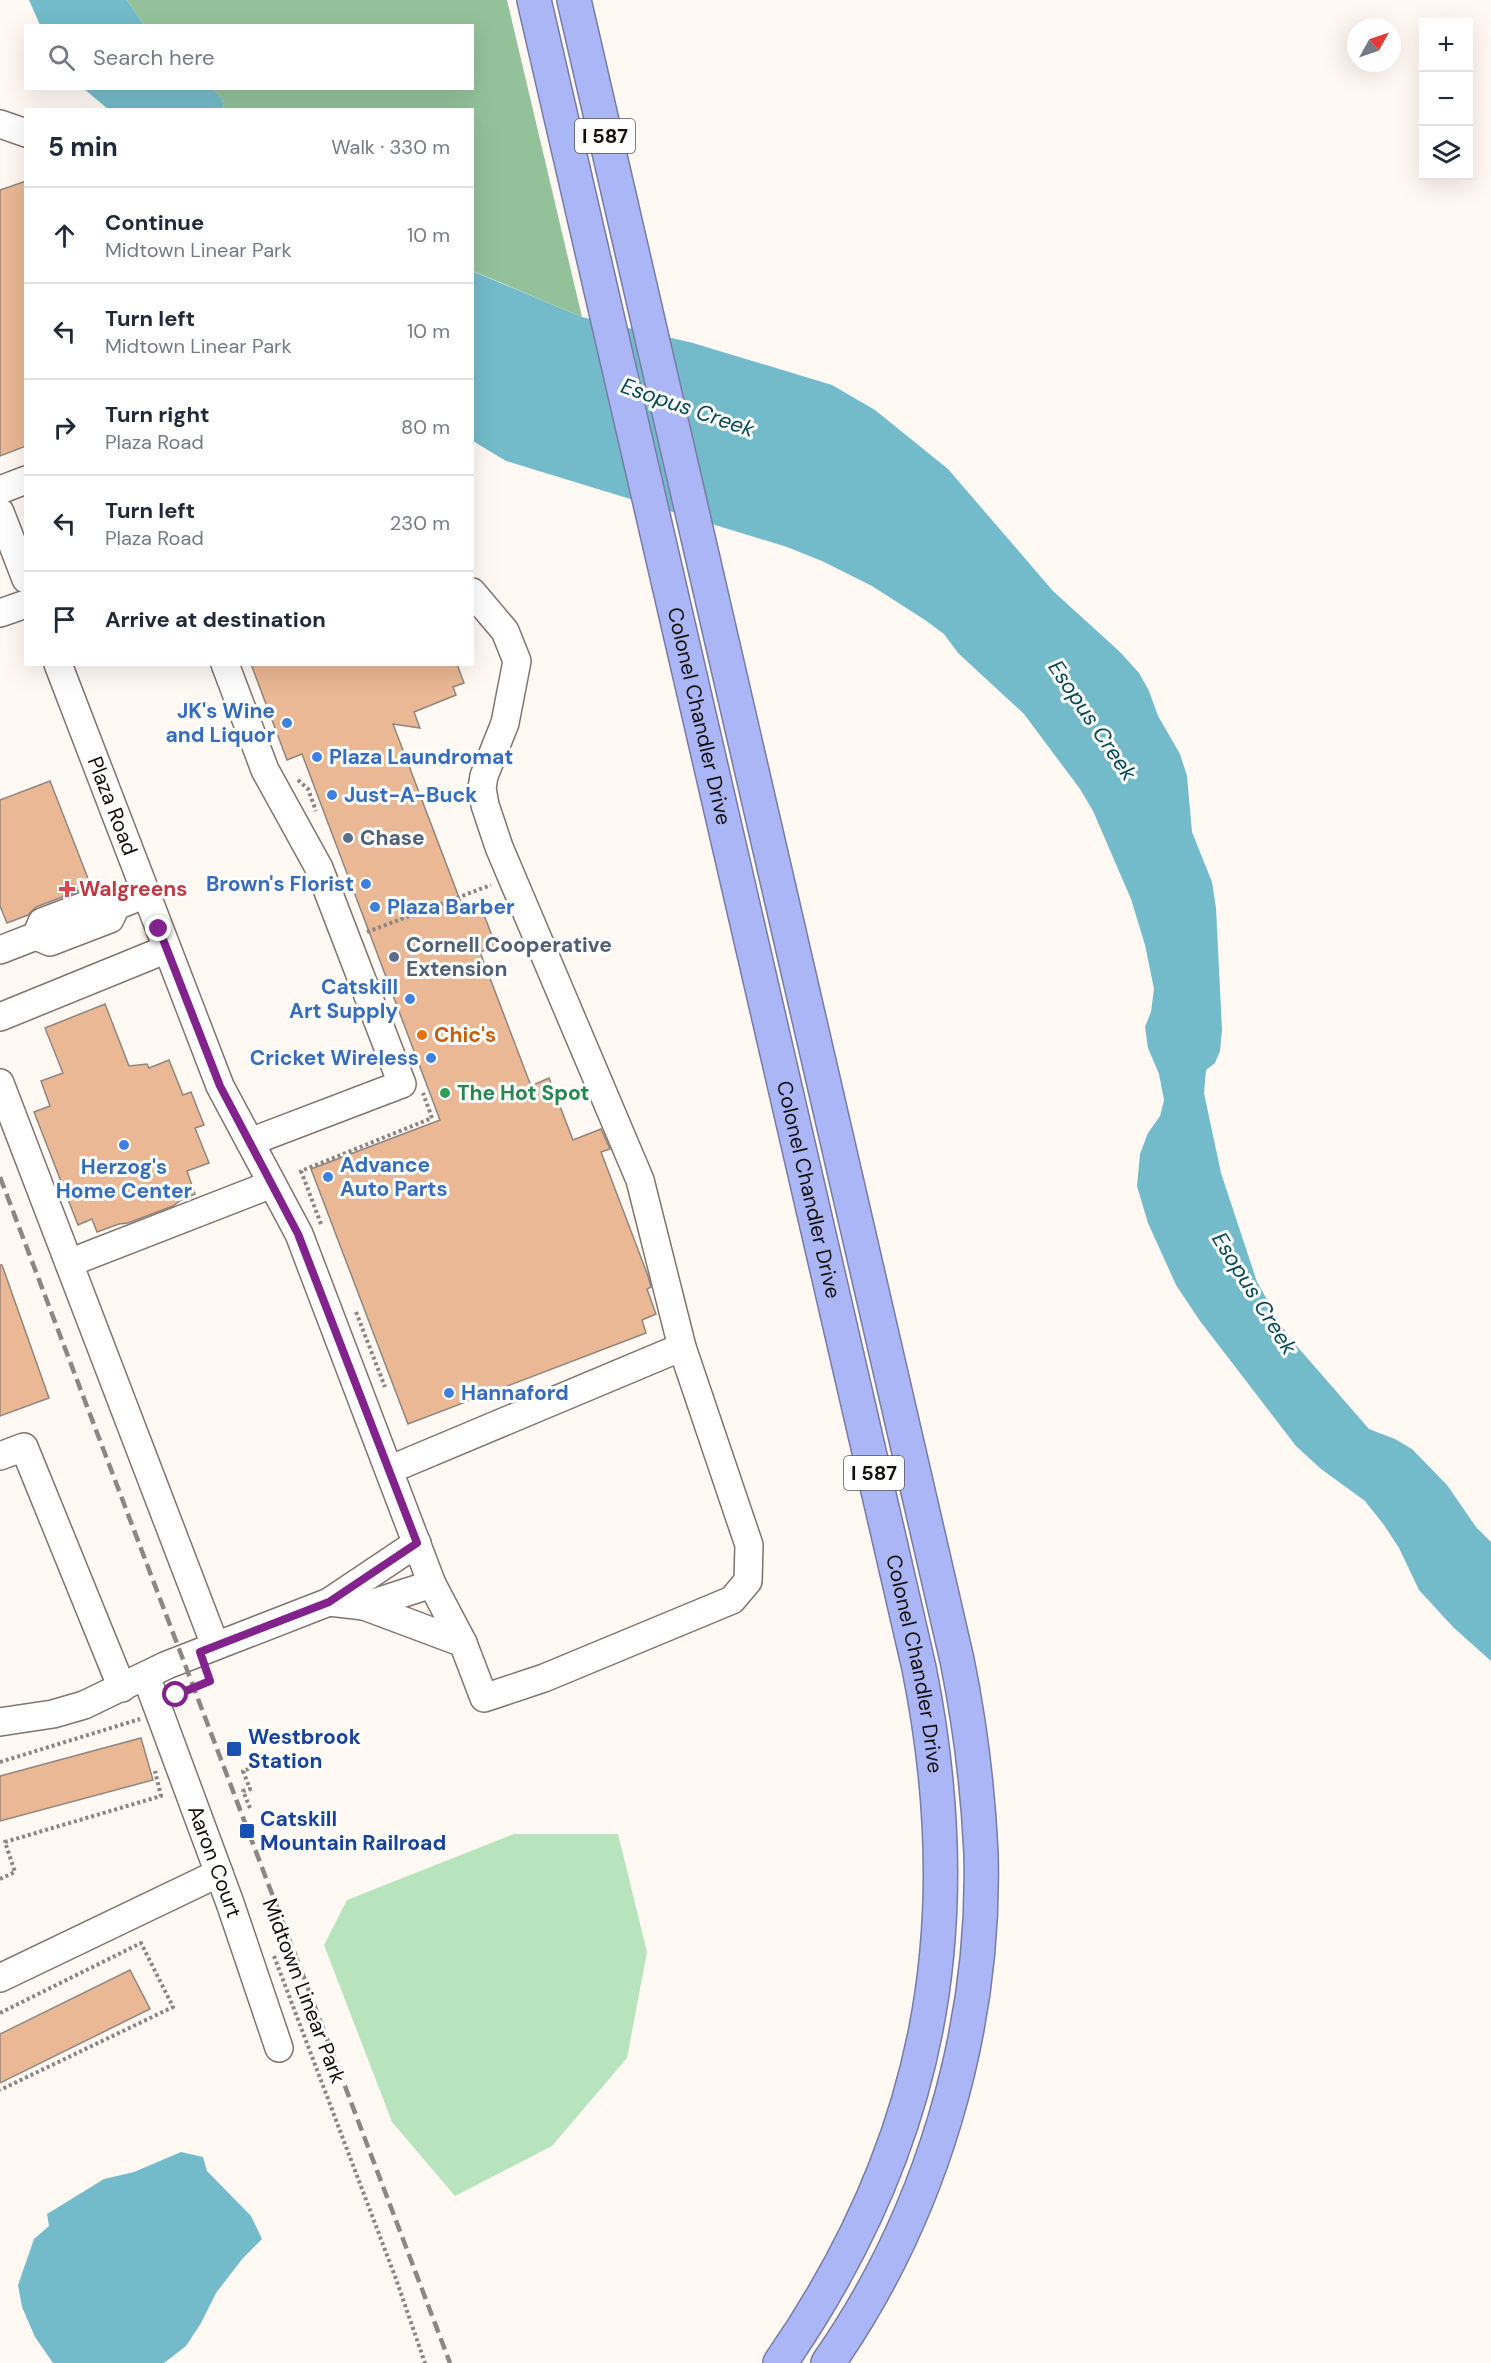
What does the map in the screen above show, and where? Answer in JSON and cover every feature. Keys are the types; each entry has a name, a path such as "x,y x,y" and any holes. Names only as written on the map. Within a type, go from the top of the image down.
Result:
{"highway":[{"name":"Colonel Chandler Drive","path":"534,0 919,1668 933,1744 940,1817 941,1894 936,1969 924,2042 906,2111 883,2178 853,2243 819,2305 780,2363"},
{"name":"Colonel Chandler Drive","path":"574,0 957,1660 971,1739 979,1814 980,1885 977,1946 970,2012 953,2087 932,2158 904,2227 871,2294 828,2363"}],"street":[{"path":"0,124 24,132"},
{"path":"0,490 24,481"},
{"path":"0,512 16,575"},
{"path":"389,1470 682,1347 640,1180 512,877 485,805 482,788 484,776 505,723 517,661 505,631 474,594"},
{"path":"0,614 24,605"},
{"name":"Plaza Road","path":"59,666 220,1086 298,1234 432,1584 463,1643 484,1698 544,1678 732,1600 748,1581 749,1545 682,1347"},
{"path":"226,666 265,770 319,868 402,1084 250,1142"},
{"path":"0,950 36,936 42,922 102,899 116,906 146,894"},
{"path":"0,1017 167,949"},
{"path":"0,1083 69,1263 208,1648"},
{"path":"69,1263 272,1184"},
{"name":"Aaron Court","path":"0,1456 24,1447 134,1682 219,1873 279,2048"},
{"path":"0,1722 53,1714 84,1705 208,1648 329,1602 417,1543"},
{"path":"364,1606 432,1584"},
{"path":"329,1602 364,1606 463,1643"},
{"path":"0,1978 219,1873"}],"path":[{"path":"294,776 308,789 316,811"},
{"path":"362,934 512,877"},
{"path":"326,1235 301,1171 432,1118 420,1085"},
{"path":"355,1309 385,1386"},
{"path":"180,1706 176,1695 210,1681 208,1648"},
{"path":"0,1762 141,1719 144,1730"},
{"path":"249,1808 243,1791 250,1789 243,1771 274,1760"},
{"path":"0,1879 15,1872 5,1842 161,1796 153,1763"},
{"path":"0,2013 141,1943 173,2007 0,2090"},
{"name":"Midtown Linear Park","path":"272,1948 396,2279 425,2363"}],"green space":[{"path":"127,0 507,0 582,317 474,271 474,108 224,108 222,98 213,90 474,90 474,24 143,24"},
{"path":"514,1834 618,1834 647,1952 627,2058 552,2146 455,2196 392,2122 324,1945 347,1900"}],"water":[{"path":"29,0 127,0 143,24 40,24"},
{"path":"85,90 213,90 222,98 224,108 107,108"},
{"name":"Esopus Creek","path":"474,272 582,317 693,343 832,385 875,410 948,469 1053,591 1120,652 1139,673 1149,691 1158,716 1180,754 1187,776 1192,832 1212,882 1216,908 1222,1030 1220,1051 1215,1063 1206,1070 1204,1093 1221,1173 1257,1282 1288,1336 1369,1429 1395,1439 1412,1449 1447,1485 1476,1527 1491,1542 1491,1661 1453,1627 1419,1590 1399,1548 1365,1501 1321,1469 1296,1446 1200,1321 1176,1285 1148,1223 1137,1186 1140,1154 1148,1133 1160,1116 1164,1100 1159,1074 1148,1048 1145,1027 1151,1012 1154,989 1145,945 1131,899 1093,811 1080,789 1024,714 958,653 944,634 872,586 822,561 787,547 506,461 474,442"},
{"path":"181,2152 203,2157 207,2171 251,2216 262,2239 243,2258 216,2293 186,2346 164,2363 53,2363 35,2337 22,2307 18,2285 34,2239 49,2226 47,2214 104,2179 134,2172"}],"building":[{"path":"24,182 24,447 0,456 0,190"},
{"path":"252,666 458,666 464,683 453,687 456,695 414,712 420,728 393,724 463,908 479,902 496,946 480,952 531,1086 549,1078 573,1140 601,1129 610,1149 601,1152 651,1287 647,1289 656,1314 642,1320 646,1333 408,1424 311,1169 440,1120 302,754 287,760"},
{"name":"Walgreens","path":"50,781 91,886 36,907 28,915 7,923 0,906 0,800"},
{"name":"Herzog's Home Center","path":"105,1004 129,1066 147,1064 149,1068 169,1060 183,1095 191,1092 204,1125 195,1128 209,1163 187,1171 195,1194 173,1206 97,1232 92,1219 78,1225 34,1112 50,1106 41,1081 63,1073 45,1028"},
{"path":"0,1265 2,1265 49,1398 0,1416"},
{"path":"141,1738 153,1780 0,1821 0,1776"},
{"path":"130,1970 150,2009 0,2083 0,2034"}],"railway":[{"path":"0,1177 450,2363"}],"place":[{"name":"JK's Wine and Liquor","path":"287,723"},
{"name":"Plaza Laundromat","path":"317,757"},
{"name":"Just-A-Buck","path":"332,795"},
{"name":"Chase","path":"348,838"},
{"name":"Brown's Florist","path":"366,884"},
{"name":"Walgreens","path":"67,889"},
{"name":"Plaza Barber","path":"375,907"},
{"name":"Cornell Cooperative Extension","path":"394,957"},
{"name":"Catskill Art Supply","path":"410,999"},
{"name":"Chic's","path":"422,1035"},
{"name":"Cricket Wireless","path":"431,1058"},
{"name":"The Hot Spot","path":"445,1093"},
{"name":"Herzog's Home Center","path":"124,1145"},
{"name":"Advance Auto Parts","path":"328,1177"},
{"name":"Hannaford","path":"449,1393"},
{"name":"Westbrook Station","path":"234,1749"},
{"name":"Catskill Mountain Railroad","path":"247,1831"}],"route":[{"path":"159,929 220,1086 298,1234 417,1543 329,1602 200,1652 210,1681 176,1695"}]}
